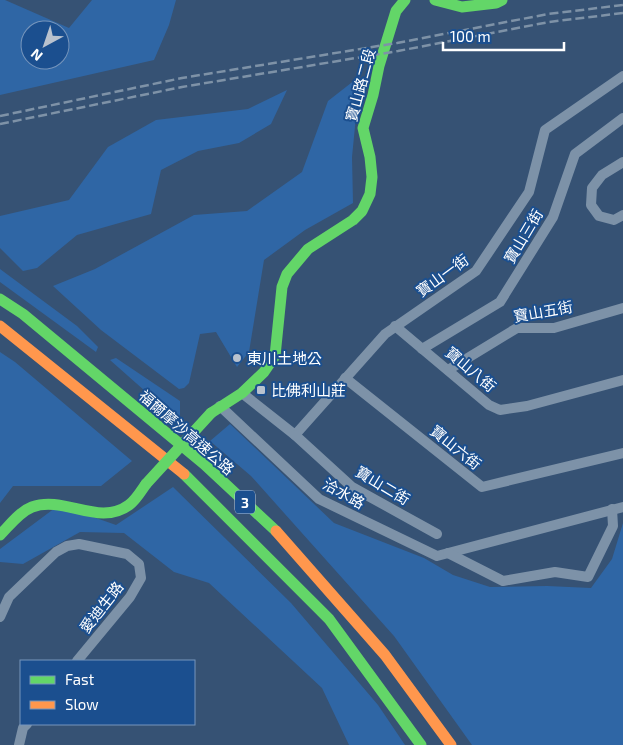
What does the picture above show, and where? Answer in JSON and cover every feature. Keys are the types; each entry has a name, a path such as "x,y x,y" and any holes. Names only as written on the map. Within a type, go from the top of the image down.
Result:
{"main road":[{"name":"寶山路二段","path":"0,534 31,508 44,505 106,513 121,510 130,504 146,484 216,410 242,393 264,372 275,356 282,287 287,274 308,249 353,220 362,212 370,194 372,177 370,157 363,128 396,11 405,0"},
{"path":"435,0 462,7 496,3 502,0"},
{"name":"福爾摩沙高速公路","path":"0,299 23,314 204,464 279,534 385,655 451,745"},
{"name":"3","path":"0,326 188,478 329,619 421,745"}],"street":[{"name":"寶山一街","path":"295,435 385,334 476,271 529,192 545,130 623,76"},
{"name":"寶山三街","path":"422,348 500,302 552,218 575,154 623,118"},
{"path":"623,162 602,175 592,188 591,204 599,216 614,220 623,215"},
{"name":"寶山五街","path":"448,370 517,328 554,328 623,308"},
{"name":"寶山八街","path":"395,326 489,405 500,410 527,406 623,380"},
{"name":"寶山六街","path":"345,378 482,487 623,453"},
{"path":"242,393 295,435"},
{"name":"洽水路","path":"216,410 320,499 437,556 623,507"},
{"name":"寶山二街","path":"295,435 352,487 437,534"},
{"name":"洽水路","path":"448,553 503,581 556,572 588,577 613,526 612,509"},
{"name":"愛迪生路","path":"0,617 9,596 56,552 67,546 79,544 127,554 138,564 141,578 130,597 78,660"},
{"path":"19,745 25,725"}],"shaded area":[{"path":"0,0 5,0 51,20 20,20 20,70 70,70 70,27 92,0 176,0 169,25 154,60 0,95"},
{"path":"360,76 352,157 353,203 305,230 264,260 249,352 237,367 216,332 200,334 189,383 184,388 179,389 101,330 53,286 95,269 194,215 247,211 302,172 328,101"},
{"path":"287,90 271,124 239,143 198,151 161,170 151,214 77,235 37,268 23,271 0,248 0,216 69,200 108,147 156,120 248,109"},
{"path":"0,269 77,326 98,347 96,352 0,282"},
{"path":"0,352 15,362 132,461 101,486 13,486 0,503"},
{"path":"116,358 180,401 180,422 110,360"},
{"path":"230,424 334,523 424,558 453,575 490,587 547,586 591,588 612,559 623,523 623,745 472,745 394,636 251,476 210,441"},
{"path":"173,487 291,603 378,705 405,745 349,745 322,688 209,583 174,572 124,533 80,532 23,564 0,562 0,549 59,505 116,525"}],"railway":[{"path":"0,116 182,78 397,43 548,14 623,5"},
{"path":"0,124 182,87 398,51 549,22 623,13"}],"traffic: fast":[{"path":"211,413 242,393 264,372 275,356 282,287 287,274 308,249 353,220 362,211 370,194 372,177 370,157 363,128 396,11 405,0"},
{"path":"435,0 462,7 496,3 502,0"},
{"path":"0,299 23,314 204,464 276,531"},
{"path":"146,484 211,413"},
{"path":"184,474 329,619 421,745"},
{"path":"0,535 23,512 44,504 94,512 118,511 132,503 146,484"}],"traffic: slow":[{"path":"0,326 184,474"},
{"path":"276,531 385,655 451,745"}],"place":[{"name":"東川土地公","path":"237,358"},
{"name":"比佛利山莊","path":"261,390"}]}
